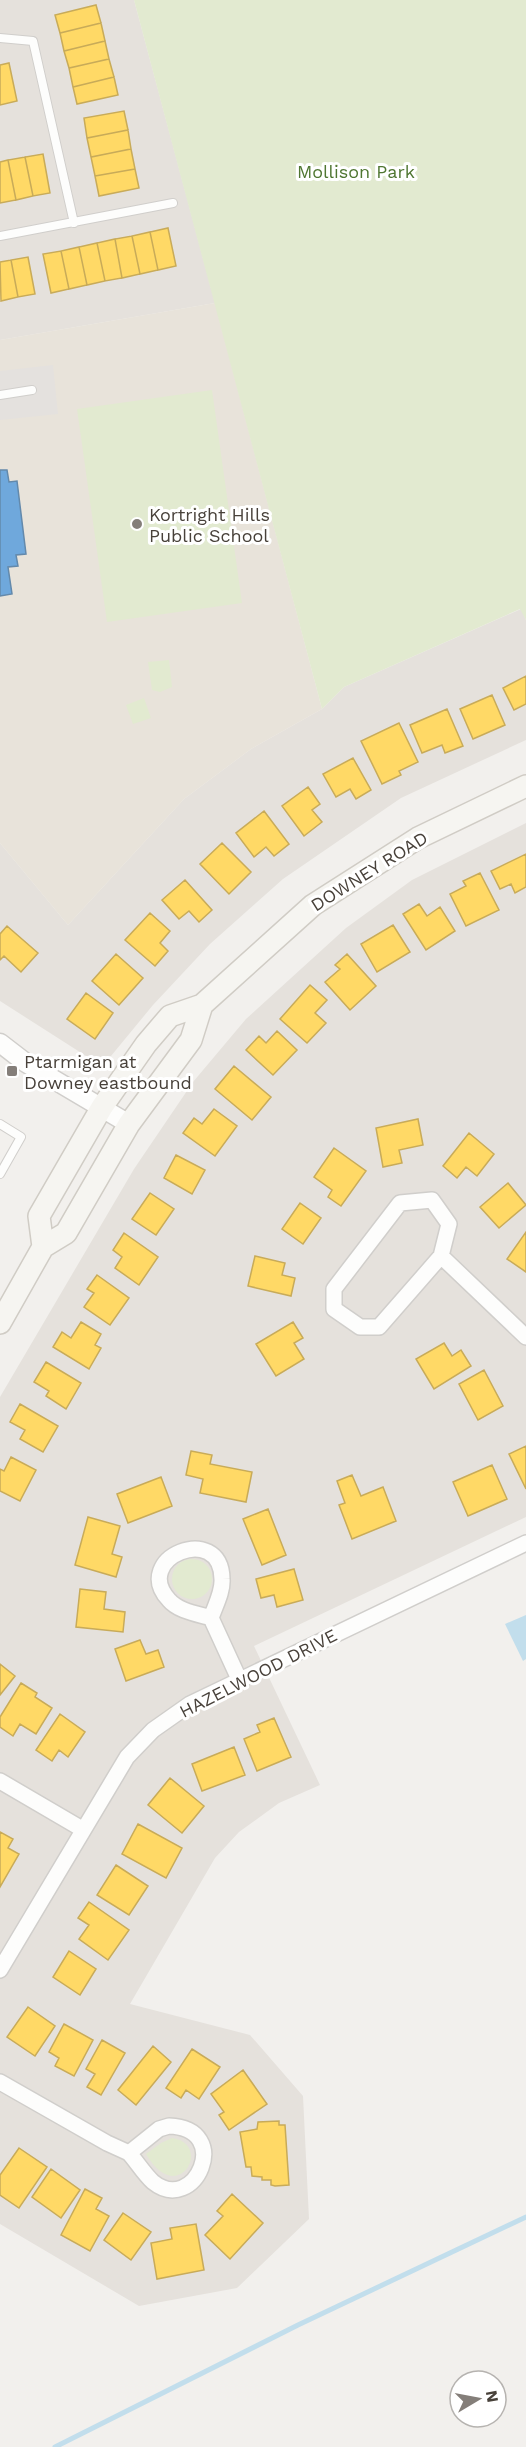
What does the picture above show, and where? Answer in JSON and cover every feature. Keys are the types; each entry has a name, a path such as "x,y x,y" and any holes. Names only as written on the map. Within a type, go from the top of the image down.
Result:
{"main road":[{"name":"DOWNEY ROAD","path":"43,1247 39,1216 102,1107 146,1044 170,1016 202,1005 313,904 418,838 526,786"},
{"path":"0,1323 43,1247 66,1233 129,1124 191,1040 202,1005"}],"street":[{"path":"0,1043 27,1063 129,1124"},
{"path":"432,1200 449,1224 441,1256 379,1327 360,1327 334,1309 334,1289 400,1203 432,1200"},
{"path":"441,1256 526,1337"},
{"name":"HAZELWOOD DRIVE","path":"0,1970 126,1757 153,1730 189,1704 239,1678 526,1543"},
{"path":"211,1618 178,1607 164,1593 161,1573 170,1556 189,1548 200,1549 217,1561 223,1581 211,1618 239,1678"},
{"path":"0,1781 82,1829"},
{"path":"0,2082 108,2144 129,2153 153,2182 172,2189 191,2183 203,2167 205,2156 197,2137 189,2130 180,2127 159,2129 129,2153"}],"lane":[{"path":"0,39 33,41 75,223"},
{"path":"0,236 172,203"},
{"path":"0,395 32,390"},
{"path":"0,1124 21,1137 0,1174"}],"shaded area":[{"path":"0,0 134,0 215,303 0,340"},
{"name":"Kortright Hills Public School","path":"215,303 322,709 251,749 184,799 68,925 0,843 0,340"},
{"path":"53,365 58,414 0,420 0,371"},
{"path":"521,609 526,620 526,740 401,798 283,879 210,944 153,1005 111,1056 97,1063 0,1001 0,843 68,925 184,799 251,749 322,709 344,687"},
{"path":"526,823 526,1517 254,1646 320,1785 279,1803 239,1832 215,1858 130,2004 250,2035 303,2096 309,2219 237,2288 139,2306 0,2224 0,1397 134,1169 193,1082 246,1019 346,928 412,880"}],"green space":[{"name":"Mollison Park","path":"134,0 526,0 526,620 520,609 344,687 322,709"},
{"path":"212,390 242,603 107,622 77,409"},
{"path":"169,660 172,687 160,692 152,690 148,662"},
{"path":"144,698 151,718 133,724 126,705"},
{"path":"192,1559 206,1565 212,1579 206,1593 192,1599 178,1593 172,1579 178,1565"},
{"path":"172,2138 184,2143 190,2151 191,2160 187,2169 179,2175 169,2176 158,2169 146,2154"}],"water":[{"path":"526,1615 526,1659 523,1661 505,1624"}],"building: Homes":[{"path":"96,5 101,23 60,33 55,15"},
{"path":"101,23 105,41 64,51 60,33"},
{"path":"105,41 109,59 69,68 64,51"},
{"path":"109,59 114,77 73,87 69,68"},
{"path":"9,63 17,101 0,105 0,65"},
{"path":"114,77 118,95 77,104 73,87"},
{"path":"124,111 128,130 87,138 84,118"},
{"path":"128,130 131,149 91,157 87,138"},
{"path":"131,149 135,169 95,176 91,157"},
{"path":"43,154 50,193 33,196 25,157"},
{"path":"25,157 33,196 16,200 8,160"},
{"path":"8,160 16,200 0,203 0,162"},
{"path":"135,169 139,188 99,196 95,176"},
{"path":"168,228 176,266 158,270 150,232"},
{"path":"150,232 158,270 140,274 132,236"},
{"path":"132,236 140,274 122,278 115,239"},
{"path":"115,239 122,278 105,281 97,243"},
{"path":"97,243 105,281 87,285 79,247"},
{"path":"79,247 87,285 69,289 61,251"},
{"path":"61,251 69,289 51,293 43,254"},
{"path":"28,257 35,294 18,297 11,260"},
{"path":"11,260 18,297 1,301 0,262"},
{"path":"526,676 526,704 514,710 503,688"},
{"path":"492,695 505,725 473,739 460,709"},
{"path":"447,709 463,746 445,753 442,745 422,753 410,725"},
{"path":"399,723 418,762 399,771 401,775 382,784 361,741"},
{"path":"353,758 371,790 356,799 350,789 336,797 323,774"},
{"path":"308,787 320,804 312,810 322,822 304,836 282,806"},
{"path":"264,811 289,844 274,856 266,847 254,857 236,833"},
{"path":"222,843 251,872 229,894 200,864"},
{"path":"526,854 526,887 515,893 511,884 500,889 491,871"},
{"path":"480,873 499,910 466,926 450,894 466,886 463,881"},
{"path":"185,880 212,910 199,922 189,911 179,919 162,900"},
{"path":"419,904 427,916 440,907 455,931 426,950 403,914"},
{"path":"150,913 170,931 160,943 168,951 155,966 125,940"},
{"path":"393,925 410,952 377,972 361,944"},
{"path":"7,926 38,953 21,972 4,956 0,960 0,934"},
{"path":"116,954 143,978 119,1005 92,981"},
{"path":"347,954 376,986 350,1010 325,982 340,969 335,965"},
{"path":"310,985 327,1000 315,1013 326,1023 307,1043 280,1019"},
{"path":"86,993 113,1013 95,1039 67,1019"},
{"path":"277,1031 297,1050 273,1075 246,1050 259,1036 266,1043"},
{"path":"234,1066 271,1097 252,1120 215,1089"},
{"path":"214,1109 237,1126 215,1156 183,1133 194,1118 202,1124"},
{"path":"418,1119 423,1145 399,1150 402,1163 383,1167 376,1128"},
{"path":"469,1133 494,1154 477,1176 466,1167 457,1178 443,1166"},
{"path":"334,1148 366,1171 341,1206 328,1197 332,1190 314,1177"},
{"path":"176,1155 205,1170 192,1194 164,1178"},
{"path":"508,1183 526,1205 499,1228 480,1207"},
{"path":"150,1193 174,1209 156,1235 132,1219"},
{"path":"300,1203 321,1218 303,1244 282,1229"},
{"path":"526,1232 526,1272 507,1259"},
{"path":"124,1233 158,1257 139,1285 115,1268 122,1257 113,1250"},
{"path":"255,1256 285,1263 282,1275 295,1278 291,1296 248,1286"},
{"path":"97,1275 129,1298 110,1325 84,1307 94,1293 87,1289"},
{"path":"81,1322 101,1334 95,1345 101,1348 89,1369 53,1347 62,1332 71,1338"},
{"path":"293,1322 303,1338 294,1343 304,1359 276,1376 256,1344"},
{"path":"444,1343 452,1356 461,1350 471,1366 434,1389 416,1359"},
{"path":"46,1362 81,1383 66,1409 46,1396 49,1391 34,1382"},
{"path":"484,1370 503,1406 478,1420 459,1384"},
{"path":"20,1404 58,1426 43,1452 20,1439 25,1430 10,1422"},
{"path":"526,1446 526,1489 509,1454"},
{"path":"191,1451 212,1455 210,1464 252,1472 246,1502 200,1493 203,1479 186,1475"},
{"path":"11,1457 36,1470 20,1501 0,1491 0,1469 4,1471"},
{"path":"492,1465 507,1499 468,1516 453,1482"},
{"path":"352,1475 361,1496 383,1487 396,1521 352,1539 339,1505 345,1503 337,1481"},
{"path":"161,1477 172,1506 128,1523 117,1494"},
{"path":"268,1509 286,1555 262,1565 243,1519"},
{"path":"88,1517 120,1526 112,1554 122,1557 116,1577 75,1565"},
{"path":"294,1569 303,1600 277,1607 274,1595 261,1598 256,1579"},
{"path":"80,1589 106,1592 104,1609 125,1612 123,1632 76,1627"},
{"path":"140,1640 146,1654 158,1650 164,1667 126,1681 115,1649"},
{"path":"0,1664 15,1676 0,1695"},
{"path":"21,1683 37,1693 35,1697 52,1708 36,1734 20,1724 13,1736 0,1727 0,1717"},
{"path":"60,1714 85,1732 68,1757 59,1750 52,1761 36,1750"},
{"path":"274,1718 291,1757 257,1771 244,1739 260,1732 257,1725"},
{"path":"234,1747 245,1775 202,1791 192,1764"},
{"path":"170,1778 204,1806 182,1833 148,1805"},
{"path":"138,1824 182,1848 166,1878 122,1854"},
{"path":"0,1832 13,1839 8,1848 19,1854 0,1887"},
{"path":"116,1865 148,1886 129,1915 97,1895"},
{"path":"89,1902 129,1930 108,1960 79,1939 89,1925 78,1918"},
{"path":"69,1951 96,1969 80,1995 53,1977"},
{"path":"28,2007 55,2026 35,2056 7,2037"},
{"path":"64,2024 93,2040 74,2076 55,2066 59,2058 49,2052"},
{"path":"102,2040 125,2053 101,2095 87,2087 95,2074 86,2069"},
{"path":"153,2046 171,2062 136,2105 118,2090"},
{"path":"192,2049 220,2067 199,2099 186,2090 181,2098 166,2088"},
{"path":"243,2070 267,2104 229,2130 219,2115 224,2112 211,2094"},
{"path":"279,2121 279,2125 285,2125 289,2185 275,2186 271,2185 271,2180 262,2180 262,2177 252,2176 251,2167 246,2167 240,2132 257,2129 258,2122"},
{"path":"19,2148 47,2167 19,2208 0,2195 0,2175"},
{"path":"51,2169 80,2190 61,2218 32,2197"},
{"path":"85,2189 102,2198 96,2209 109,2216 90,2251 61,2235"},
{"path":"232,2194 263,2223 230,2259 205,2235 223,2216 217,2211"},
{"path":"123,2213 151,2232 131,2260 104,2240"},
{"path":"196,2224 204,2270 157,2279 151,2243 172,2239 170,2228"}],"building: Schools":[{"path":"0,470 7,470 9,482 17,481 26,554 16,555 18,566 8,567 12,594 0,596"}],"waterway":[{"path":"55,2447 298,2325 526,2217"}],"place":[{"name":"Kortright Hills Public School","path":"137,524"},
{"name":"Ptarmigan at Downey eastbound","path":"12,1071"}]}
